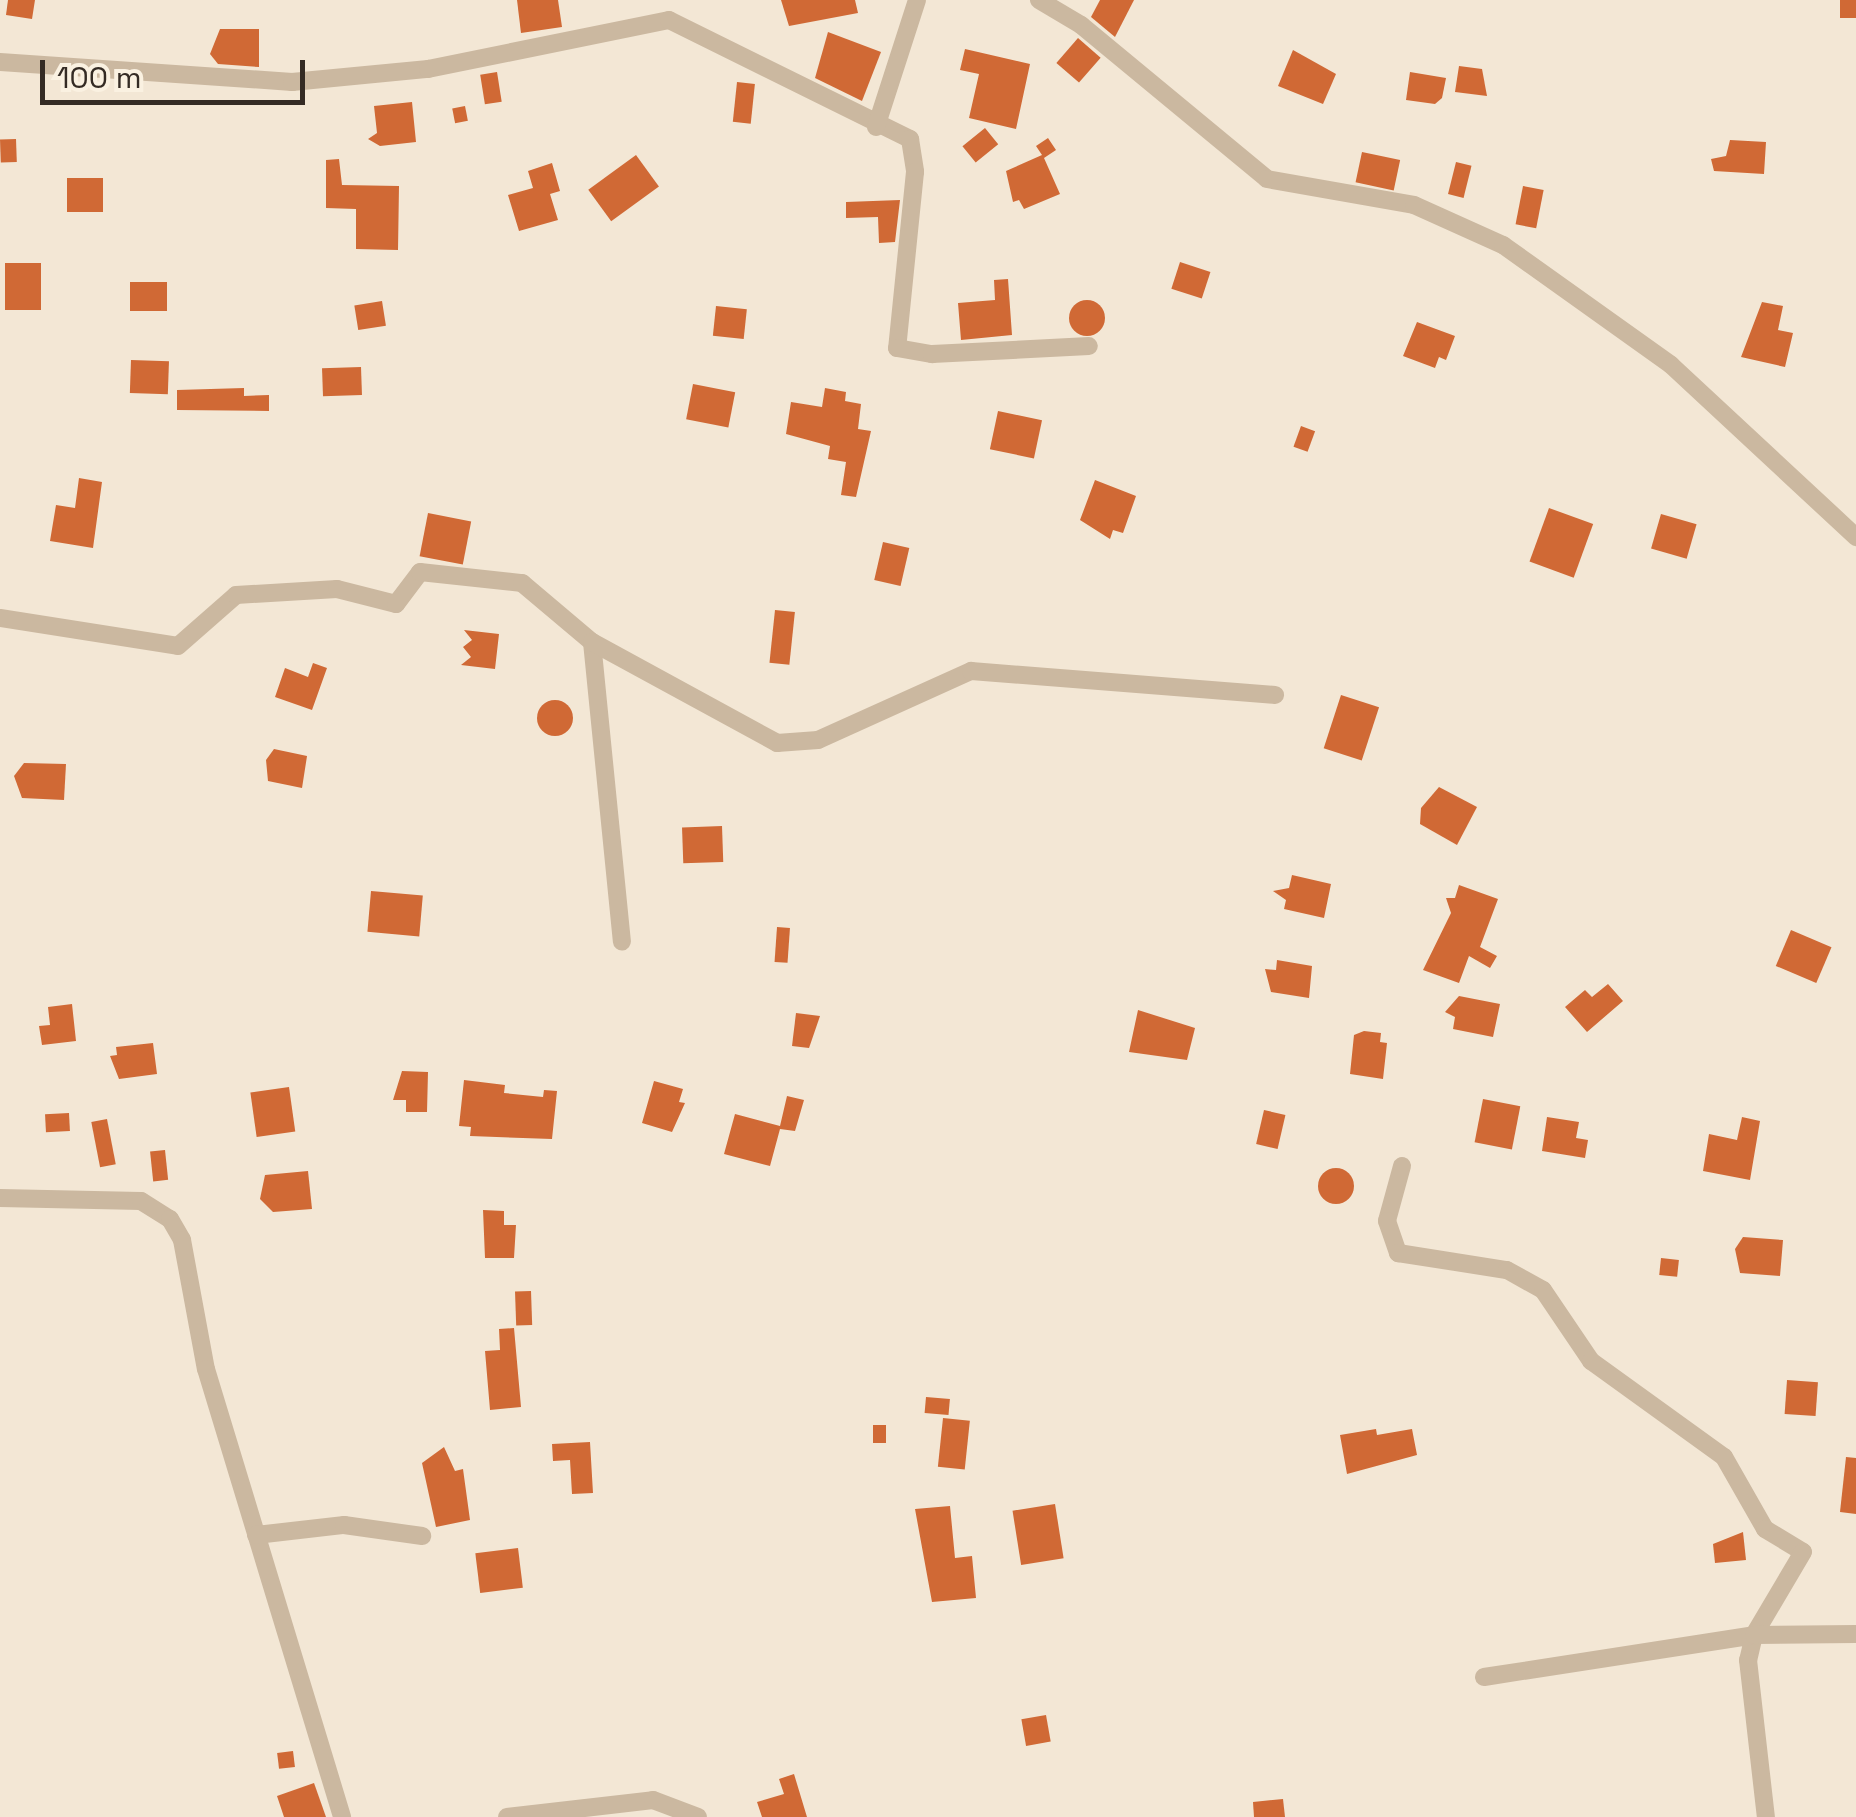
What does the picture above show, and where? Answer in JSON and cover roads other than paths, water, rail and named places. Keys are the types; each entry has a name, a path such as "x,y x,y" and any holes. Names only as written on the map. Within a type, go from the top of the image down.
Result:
{"street":[{"path":"876,126 917,0"},
{"path":"1039,0 1081,26 1266,179 1414,205 1503,245 1671,365 1856,537"},
{"path":"0,62 292,82 428,69 668,20 876,126 910,138 915,172 897,348 932,354 1089,346"},
{"path":"0,618 178,646 236,596 337,589 396,604 420,572 522,583 592,642 777,743 818,740 970,671 1275,695"},
{"path":"592,642 622,942"},
{"path":"1402,1166 1387,1222 1398,1254 1507,1270 1543,1290 1590,1361 1724,1457 1765,1530 1802,1552 1754,1635 1748,1660 1766,1817"},
{"path":"0,1198 141,1201 170,1219 182,1240 206,1370 342,1817"},
{"path":"256,1535 344,1525 422,1536"},
{"path":"1484,1677 1754,1635 1856,1634"},
{"path":"506,1817 654,1800 698,1817"}]}
